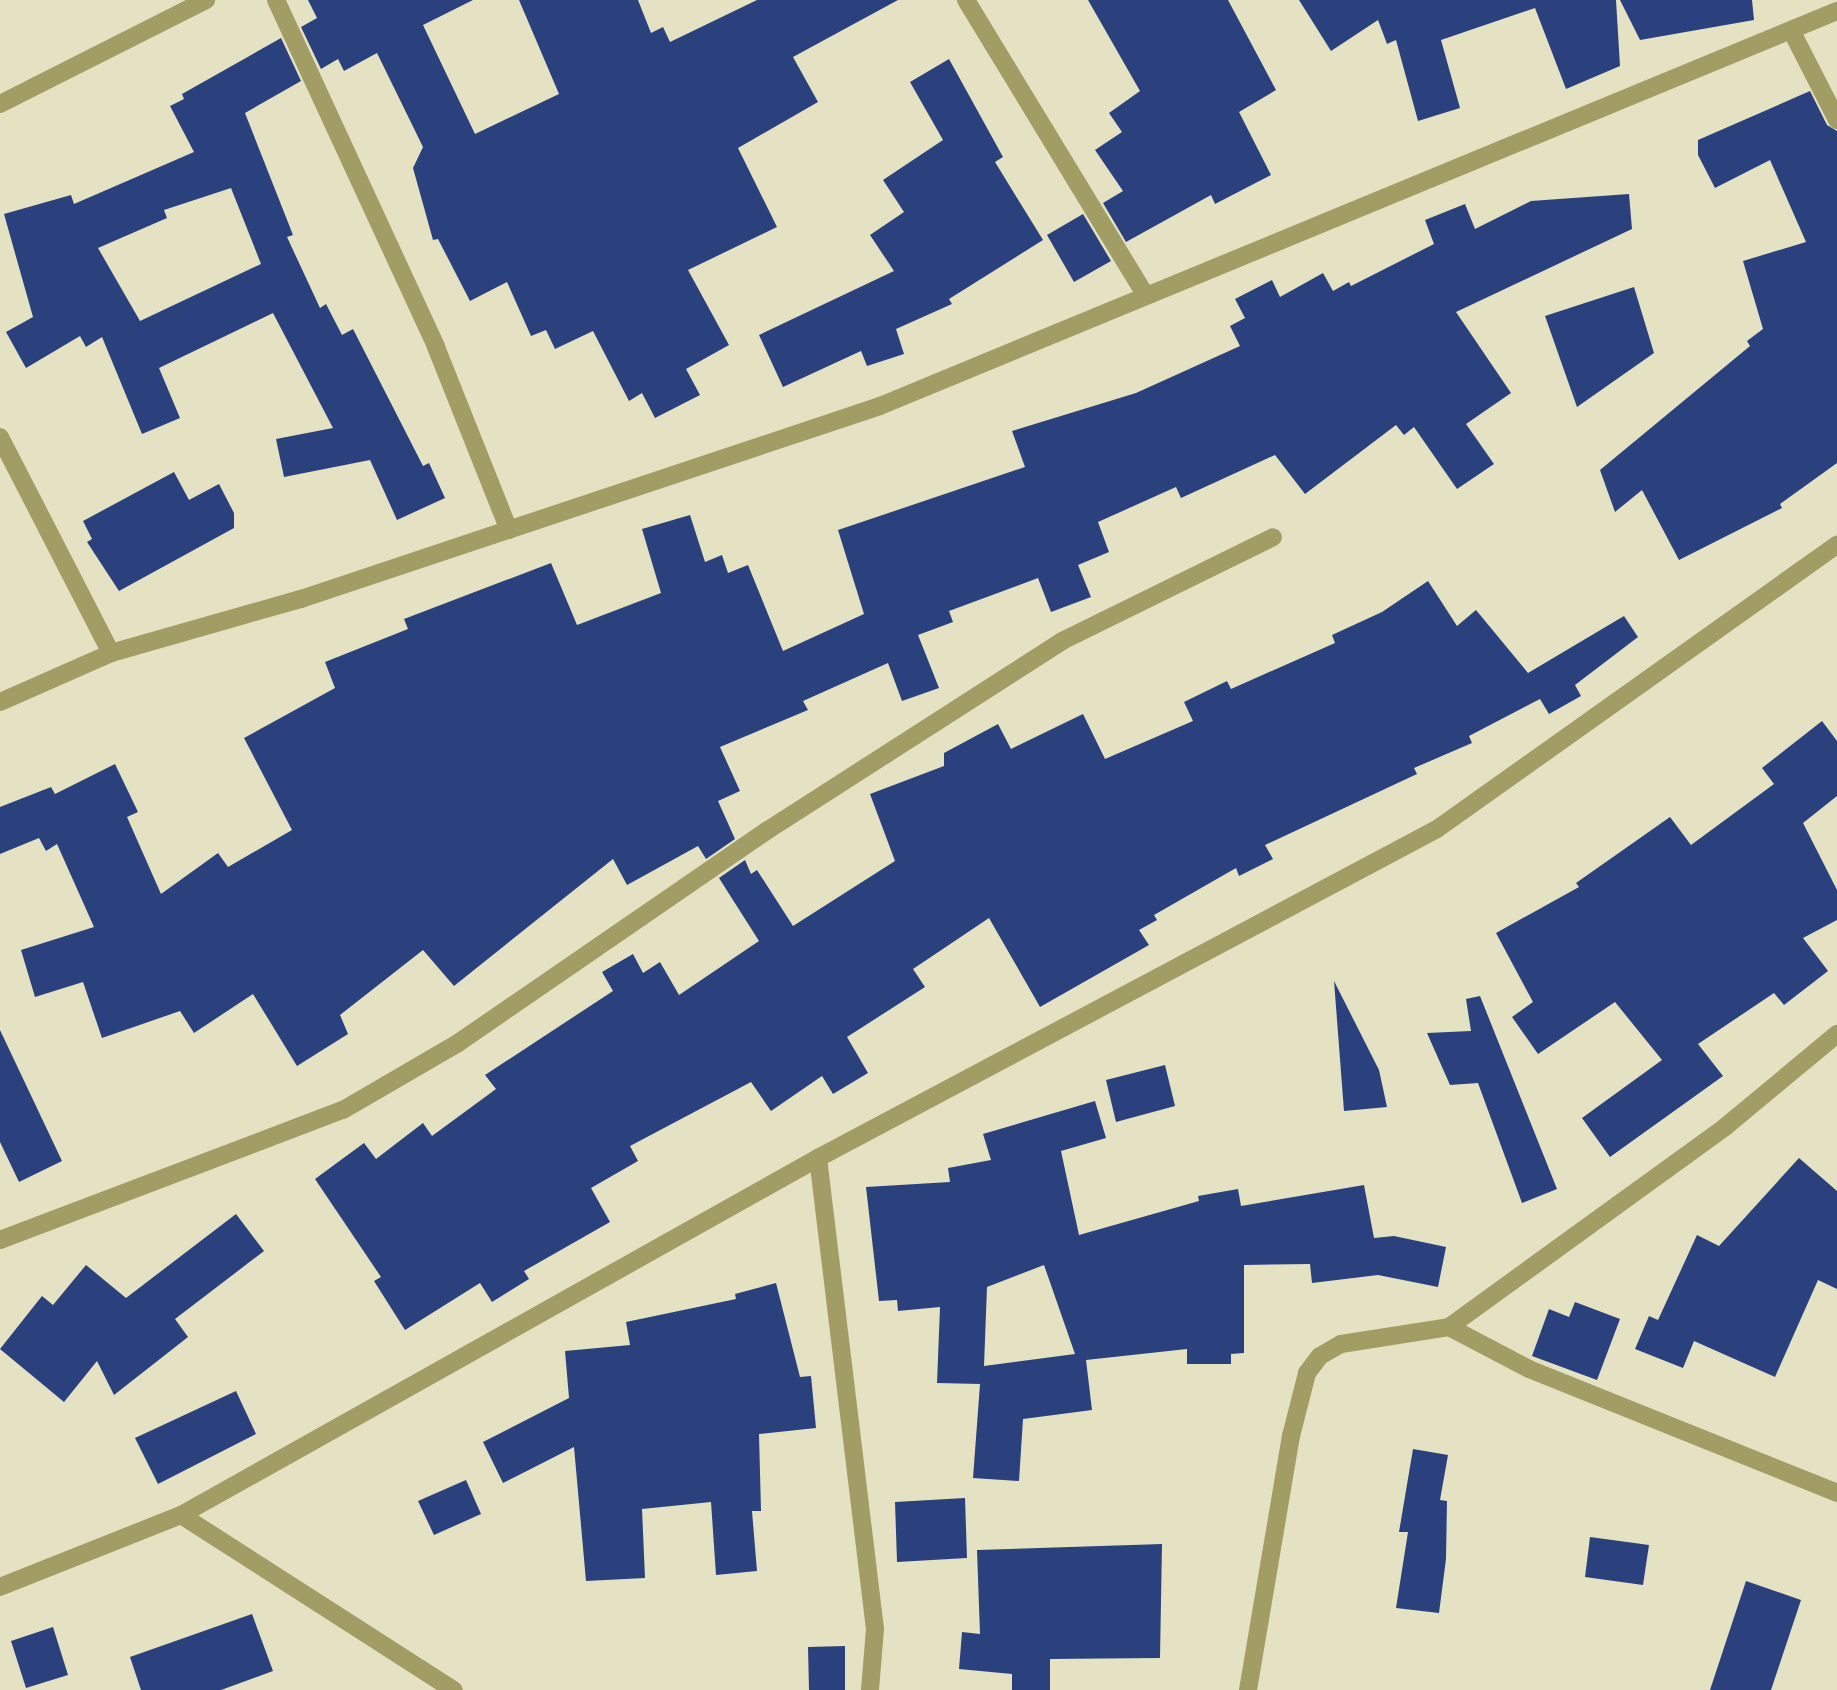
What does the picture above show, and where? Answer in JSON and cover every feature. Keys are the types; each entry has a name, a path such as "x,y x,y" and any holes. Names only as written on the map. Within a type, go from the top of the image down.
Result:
{"street":[{"path":"0,104 206,0"},
{"path":"276,0 436,347 509,530"},
{"path":"965,0 1145,294"},
{"path":"0,702 111,653 302,599 880,406 1145,294 1792,32 1837,11"},
{"path":"1792,32 1837,120"},
{"path":"0,437 111,653"},
{"path":"0,1240 344,1110 458,1044 768,830 1062,640 1273,537"},
{"path":"0,1587 181,1515 374,1412 818,1158 1437,829 1837,545"},
{"path":"1248,1690 1291,1436 1307,1373 1320,1356 1341,1344 1449,1327 1726,1127 1837,1034"},
{"path":"818,1158 875,1629 870,1690"},
{"path":"1449,1327 1529,1369 1837,1493"},
{"path":"181,1515 444,1688"}],"building":[{"path":"308,0 473,0 423,25 475,134 559,94 519,0 638,0 651,33 663,27 670,42 757,0 898,0 793,57 818,102 738,148 777,227 688,270 729,345 686,369 700,395 655,418 642,393 629,401 593,331 555,349 546,330 531,336 507,282 470,301 438,239 433,240 413,168 423,147 377,53 344,71 338,59 321,69 301,27 317,18"},
{"path":"1088,0 1228,0 1276,90 1239,112 1271,175 1215,204 1211,195 1126,242 1103,203 1123,191 1095,150 1122,132 1109,113 1140,91"},
{"path":"1299,0 1616,0 1620,66 1566,89 1535,8 1441,40 1460,108 1418,121 1396,40 1387,44 1378,20 1331,51"},
{"path":"1620,0 1752,0 1754,20 1640,40"},
{"path":"281,38 301,81 245,113 293,235 287,237 320,308 326,304 342,335 353,329 423,466 429,463 445,498 397,520 370,460 284,477 276,439 333,428 273,313 159,368 180,418 142,434 102,337 86,347 80,336 26,368 6,332 33,317 4,214 71,195 74,204 194,152 170,106 184,99 182,94","holes":["231,188 261,264 140,321 98,248 167,218 164,210"]},
{"path":"949,59 1003,157 995,162 1043,240 949,299 952,304 896,329 904,354 867,366 861,351 783,387 759,335 894,271 870,235 904,212 883,180 943,140 910,82"},
{"path":"1810,91 1827,125 1837,131 1837,463 1780,504 1782,508 1679,560 1642,490 1615,512 1600,470 1750,346 1747,341 1763,329 1743,261 1806,242 1770,160 1715,188 1698,155 1698,140"},
{"path":"1629,194 1632,229 1456,312 1511,393 1466,424 1494,464 1457,489 1414,427 1404,435 1396,425 1305,494 1275,455 1181,498 1176,487 1098,522 1109,552 1078,565 1091,597 1051,612 1038,578 949,611 953,622 918,635 939,688 902,701 888,663 803,701 808,710 720,747 740,791 718,801 735,839 706,859 698,846 627,885 613,859 454,986 423,950 340,1015 348,1034 297,1066 253,994 194,1033 180,1011 102,1038 83,982 35,997 21,950 94,927 57,844 46,851 39,838 0,854 0,807 51,787 55,794 115,764 138,812 127,817 161,894 218,853 228,867 292,830 244,738 335,688 325,662 408,629 404,619 551,563 577,625 661,593 642,529 690,515 705,562 722,555 728,573 748,565 783,651 864,614 838,530 1025,467 1012,431 1136,393 1240,346 1230,326 1245,318 1235,299 1272,280 1280,297 1323,273 1333,291 1349,282 1351,286 1434,244 1425,220 1465,204 1475,229 1531,201"},
{"path":"1083,214 1111,261 1074,282 1047,235"},
{"path":"1634,287 1654,353 1577,407 1545,316"},
{"path":"174,472 189,500 219,484 234,513 234,528 119,591 87,542 92,539 83,521"},
{"path":"1428,581 1457,626 1476,610 1528,673 1624,616 1638,637 1575,685 1581,696 1549,714 1540,699 1469,736 1472,743 1414,768 1417,774 1265,845 1273,859 1239,876 1236,868 1154,915 1157,920 1139,930 1149,945 1040,1007 989,918 913,969 925,987 847,1037 868,1073 833,1094 822,1076 771,1111 751,1082 630,1146 638,1161 591,1188 610,1222 524,1271 529,1279 492,1302 480,1283 405,1330 374,1281 381,1277 315,1179 364,1143 376,1159 423,1123 432,1136 496,1089 485,1075 613,991 602,972 633,954 643,973 660,962 679,995 759,941 719,878 745,860 751,874 757,870 793,926 895,861 870,794 944,766 944,753 998,724 1011,749 1083,714 1105,759 1193,721 1184,702 1227,681 1231,689 1335,643 1332,635 1382,612"},
{"path":"1822,721 1837,741 1837,796 1803,823 1837,890 1837,920 1803,938 1828,971 1784,1005 1774,993 1698,1044 1723,1076 1610,1157 1582,1118 1662,1060 1615,1002 1538,1054 1512,1017 1533,1002 1496,933 1579,887 1576,883 1670,817 1691,845 1774,784 1762,768"},
{"path":"1334,981 1379,1070 1387,1107 1344,1111"},
{"path":"1480,996 1557,1189 1522,1203 1478,1083 1450,1085 1427,1033 1471,1031 1466,999"},
{"path":"0,1030 62,1161 19,1182 0,1142"},
{"path":"1165,1065 1175,1106 1116,1122 1106,1080"},
{"path":"1095,1101 1106,1138 1061,1151 1079,1235 1199,1201 1198,1196 1238,1189 1241,1206 1364,1185 1374,1238 1394,1236 1446,1247 1438,1287 1378,1275 1312,1283 1310,1264 1244,1265 1244,1353 1231,1354 1231,1364 1187,1364 1187,1349 1086,1360 1092,1410 1023,1419 1019,1481 973,1478 980,1384 937,1383 940,1307 898,1311 897,1300 879,1301 866,1187 950,1182 948,1168 991,1160 983,1134","holes":["1044,1265 1075,1354 984,1366 987,1287"]},
{"path":"1799,1158 1837,1191 1837,1289 1818,1280 1775,1377 1694,1341 1683,1368 1635,1349 1649,1316 1658,1320 1697,1235 1719,1246"},
{"path":"236,1214 264,1251 175,1319 188,1337 114,1395 97,1361 64,1402 0,1349 42,1296 53,1305 86,1265 126,1298"},
{"path":"776,1283 800,1377 811,1376 816,1428 759,1434 761,1511 752,1511 757,1571 716,1575 711,1502 642,1509 645,1578 586,1581 574,1447 503,1483 483,1442 569,1398 565,1351 630,1345 626,1322 736,1299 735,1294"},
{"path":"1575,1302 1620,1319 1597,1380 1532,1356 1549,1309 1569,1317"},
{"path":"236,1391 256,1434 158,1484 135,1438"},
{"path":"1413,1449 1448,1455 1440,1500 1447,1501 1446,1559 1439,1613 1396,1608 1408,1532 1399,1532"},
{"path":"466,1480 481,1514 434,1535 418,1501"},
{"path":"965,1498 967,1558 897,1562 895,1502"},
{"path":"1590,1537 1649,1545 1643,1585 1585,1577"},
{"path":"1162,1544 1160,1658 1050,1659 1050,1690 1012,1690 1012,1674 959,1669 962,1632 980,1634 977,1550"},
{"path":"1746,1581 1801,1600 1771,1690 1710,1690"},
{"path":"252,1614 273,1671 221,1690 141,1690 130,1657"},
{"path":"53,1627 68,1675 26,1688 11,1641"},
{"path":"845,1646 845,1690 809,1690 808,1647"}]}
